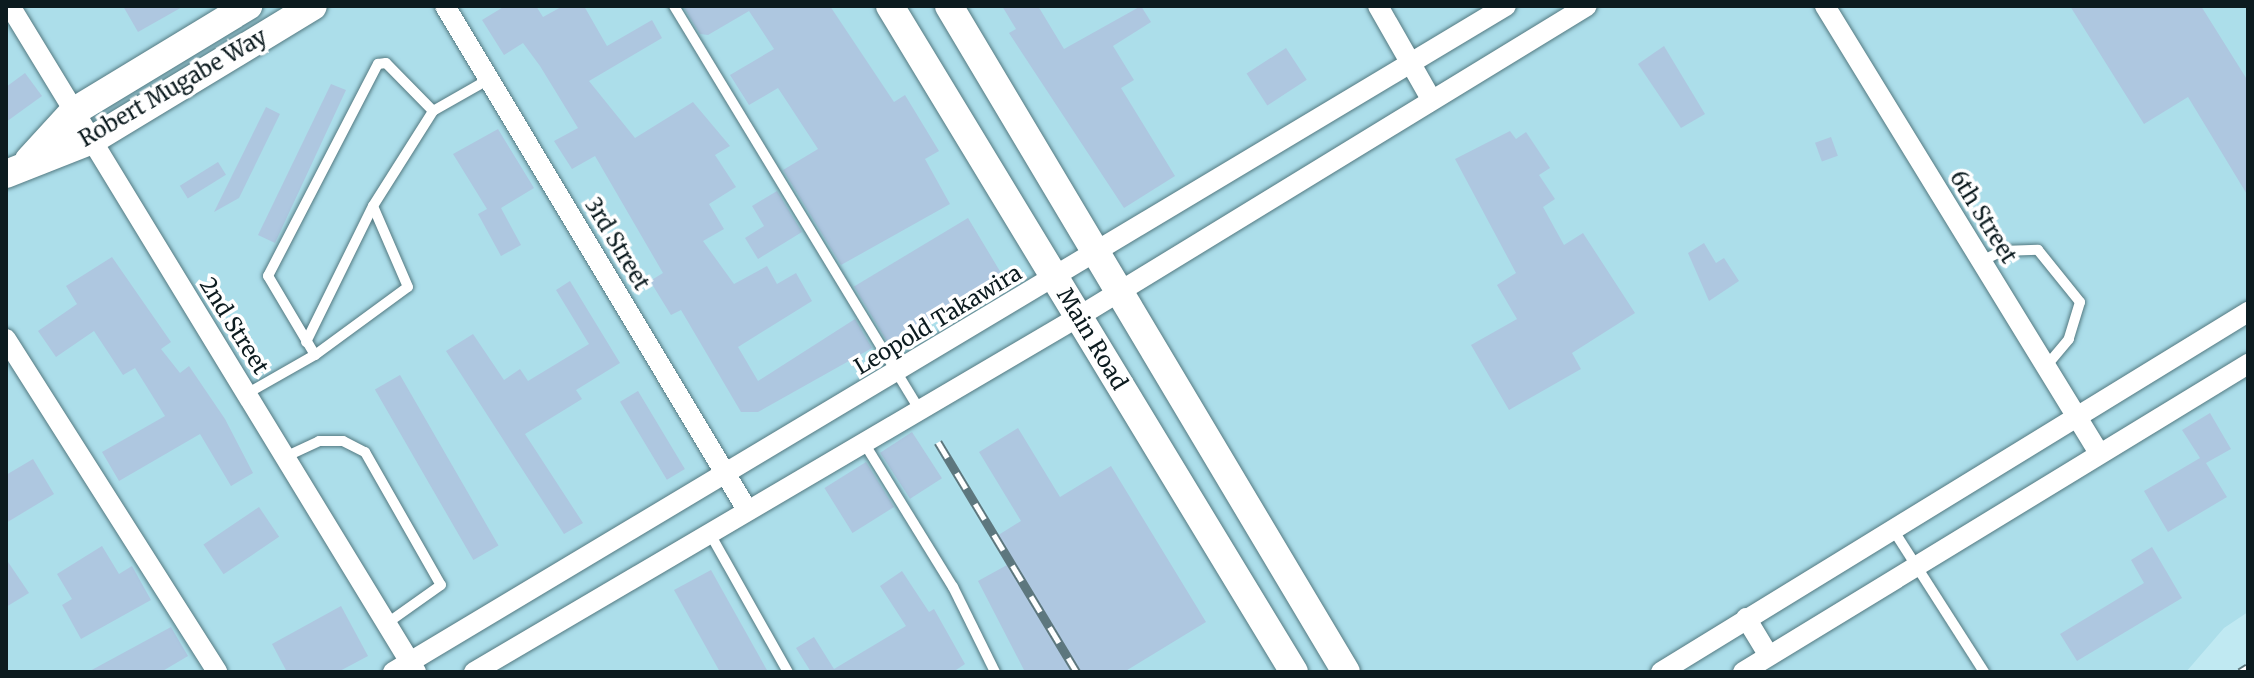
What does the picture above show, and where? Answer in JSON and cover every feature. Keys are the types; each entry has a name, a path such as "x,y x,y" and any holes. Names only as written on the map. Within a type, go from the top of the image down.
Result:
{"main road":[{"name":"Robert Mugabe Way","path":"17,167 73,112 248,6"},
{"name":"Robert Mugabe Way","path":"17,167 92,140 313,6"},
{"name":"Main Road","path":"890,6 1294,672"},
{"path":"949,6 1346,672"},
{"path":"1252,600 1292,581"}],"street":[{"name":"2nd Street","path":"10,6 248,393 386,624 406,668"},
{"name":"3rd Street","path":"445,6 746,508"},
{"path":"1378,6 1431,99"},
{"name":"Leopold Takawira","path":"406,668 1506,6"},
{"path":"474,672 746,508 1078,317 1587,6"},
{"name":"6th Street","path":"1825,6 2099,453"},
{"path":"1661,672 1891,527 2248,312"},
{"path":"6,339 217,672"},
{"path":"1743,672 2248,364"},
{"path":"1746,618 1769,656"}],"lane":[{"path":"674,6 919,409"},
{"path":"315,355 268,276 376,66 386,63 433,111"},
{"path":"306,342 373,206 433,111 489,79"},
{"path":"248,393 315,355 410,283 373,206"},
{"path":"1982,261 2002,251 2038,250 2080,302 2069,339 2046,366"},
{"path":"285,457 319,441 343,441 365,452 441,585 386,624"},
{"path":"863,441 953,587 995,672"},
{"path":"1891,527 1984,672"},
{"path":"709,532 788,672"}],"shaded area":[{"path":"6,6 2248,6 2248,612 2224,628 2186,672 6,672"}],"building":[{"path":"123,6 184,6 138,32"},
{"path":"505,6 536,6 543,17 563,6 584,6 607,46 652,20 662,38 589,81 635,138 693,102 730,146 715,155 736,187 709,204 724,229 703,241 734,284 767,266 777,284 796,273 812,301 738,347 758,381 855,319 872,348 758,412 741,412 681,310 671,315 650,281 663,273 595,156 572,169 554,141 578,128 540,66 523,43 504,55 482,20"},
{"path":"683,6 830,6 894,102 905,95 939,151 925,159 950,204 841,265 783,170 818,149 778,88 749,105 730,75 774,49 749,11 708,35 700,34"},
{"path":"1002,6 1038,6 1064,49 1141,6 1151,22 1113,46 1134,80 1121,88 1175,176 1124,208 1009,33 1016,29"},
{"path":"2070,6 2201,6 2248,81 2248,196 2188,97 2144,124"},
{"path":"1664,46 1705,114 1681,128 1638,64"},
{"path":"1286,48 1307,80 1267,105 1247,74"},
{"path":"25,73 42,96 6,122 6,87"},
{"path":"331,84 346,90 275,243 258,235"},
{"path":"266,107 280,114 239,198 214,212"},
{"path":"498,129 534,188 501,208 521,245 501,256 478,214 487,209 453,154"},
{"path":"1510,131 1516,139 1526,132 1550,168 1539,175 1555,199 1543,207 1564,245 1583,233 1635,313 1572,353 1581,369 1509,410 1471,345 1517,319 1497,285 1516,273 1455,159"},
{"path":"1831,137 1838,156 1822,162 1815,143"},
{"path":"218,162 226,175 188,199 180,186"},
{"path":"777,191 802,232 758,259 745,238 764,226 752,206"},
{"path":"968,218 1004,277 890,346 854,287"},
{"path":"1704,243 1716,263 1724,258 1739,281 1709,301 1688,253"},
{"path":"112,257 171,342 161,349 180,373 189,366 225,419 253,473 231,486 200,434 119,481 102,452 165,416 135,368 123,375 94,331 56,357 38,331 77,304 66,286"},
{"path":"570,281 620,363 576,390 582,399 525,434 583,523 564,534 446,351 473,334 504,380 520,369 528,381 589,344 556,290"},
{"path":"400,375 498,546 473,560 375,390"},
{"path":"638,391 685,469 667,480 620,402"},
{"path":"2210,413 2231,449 2206,463 2227,497 2168,532 2144,491 2200,458 2182,430"},
{"path":"1018,428 1060,497 1111,466 1206,622 1124,672 1025,672 978,581 1007,565 992,539 1021,521 979,452"},
{"path":"912,432 942,478 910,499 880,453"},
{"path":"33,459 54,494 6,523 6,475"},
{"path":"866,462 894,507 853,533 824,488"},
{"path":"259,507 279,537 224,574 203,544"},
{"path":"102,546 119,574 132,566 151,600 81,639 62,605 72,599 57,574"},
{"path":"2152,547 2182,598 2077,661 2060,634 2144,583 2131,560"},
{"path":"6,559 29,593 6,607"},
{"path":"711,570 768,672 720,672 674,590"},
{"path":"902,571 929,612 934,609 965,664 953,672 811,672 796,648 814,637 834,669 906,626 880,586"},
{"path":"341,606 368,656 338,672 287,672 272,644"},
{"path":"171,627 188,656 161,672 88,672"}],"railway":[{"path":"938,442 1077,672"},
{"path":"2240,672 2248,667"}]}
